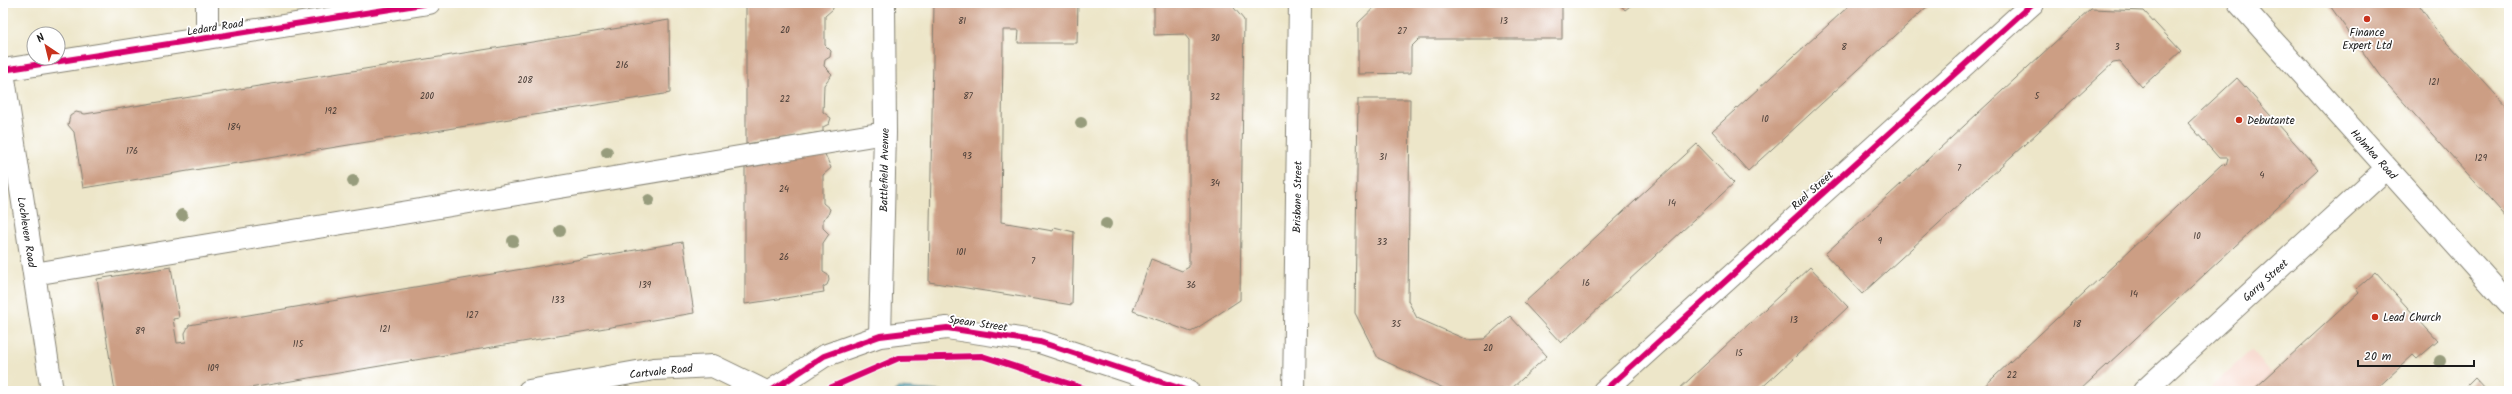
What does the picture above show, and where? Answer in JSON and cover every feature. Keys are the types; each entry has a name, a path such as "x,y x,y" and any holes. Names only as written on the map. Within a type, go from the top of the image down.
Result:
{"street":[{"path":"207,3 207,38"},
{"name":"Ledard Road","path":"3,71 408,5 429,3"},
{"name":"Battlefield Avenue","path":"880,336 885,134 884,3"},
{"name":"Brisbane Street","path":"1294,391 1300,3"},
{"name":"Ruel Street","path":"1604,391 2033,3"},
{"name":"Holmlea Road","path":"2239,3 2255,12 2387,168 2509,304"},
{"name":"Lochleven Road","path":"3,71 52,391"},
{"path":"34,274 885,134"},
{"name":"Garry Street","path":"2144,391 2387,168"},
{"name":"Spean Street","path":"772,391 824,356 880,336 947,328 1040,342 1188,391"},
{"name":"Cartvale Road","path":"529,391 654,369 713,366 764,391"}],"shaded area":[{"path":"2251,350 2288,391 2207,391"}],"water":[{"path":"899,388 943,391 894,391"}],"building":[{"path":"746,3 832,3 833,9 825,16 825,45 831,51 830,57 825,60 824,66 832,74 824,85 823,112 831,118 829,124 823,127 823,132 746,144"},
{"path":"934,3 1078,3 1077,43 1018,43 1019,30 1003,30 1001,222 1053,231 1054,227 1074,232 1072,305 929,282"},
{"path":"1154,3 1230,3 1244,20 1240,300 1191,332 1133,311 1151,259 1182,271 1189,267 1189,40 1184,34 1154,35"},
{"path":"1379,3 1562,3 1562,39 1419,39 1411,47 1411,73 1358,74 1358,23"},
{"path":"1619,3 1634,3 1625,10"},
{"path":"1852,3 1931,3 1748,171 1712,131"},
{"path":"2328,3 2418,3 2436,30 2509,109 2509,220 2380,76"},
{"path":"2091,9 2144,11 2181,51 2142,87 2120,62 2113,63 1862,294 1825,254"},
{"path":"669,20 670,93 83,188 74,132 68,125 70,116 76,112 85,114"},
{"path":"2237,78 2318,169 2079,391 1979,391 2222,164 2226,165 2228,158 2219,158 2188,123"},
{"path":"1358,99 1410,99 1408,301 1417,318 1467,340 1484,339 1510,316 1547,356 1511,389 1450,391 1378,358 1355,313"},
{"path":"1697,144 1734,183 1561,343 1524,303"},
{"path":"824,152 831,168 823,175 823,203 830,209 828,215 823,219 823,228 829,234 823,243 823,272 828,275 829,280 827,285 823,287 824,292 745,304 745,164"},
{"path":"683,242 694,313 232,391 115,391 97,279 171,267 179,318 173,319 177,343 186,342 185,333 189,325"},
{"path":"1810,267 1848,307 1778,373 1758,391 1677,391"},
{"name":"Lead Church","path":"2375,272 2438,341 2417,359 2413,355 2374,391 2252,391 2359,293 2356,289"},
{"path":"2475,378 2487,391 2462,391"}],"cycle path":[{"path":"3,70 429,3"},
{"path":"1604,391 2033,3"},
{"path":"771,391 824,356 880,336 947,328 1040,342 1188,391"},
{"path":"823,391 899,358 982,356 1092,391"}],"place":[{"name":"Finance Expert Ltd","path":"2367,19"},
{"name":"Debutante","path":"2239,120"},
{"name":"Lead Church","path":"2375,317"}]}
